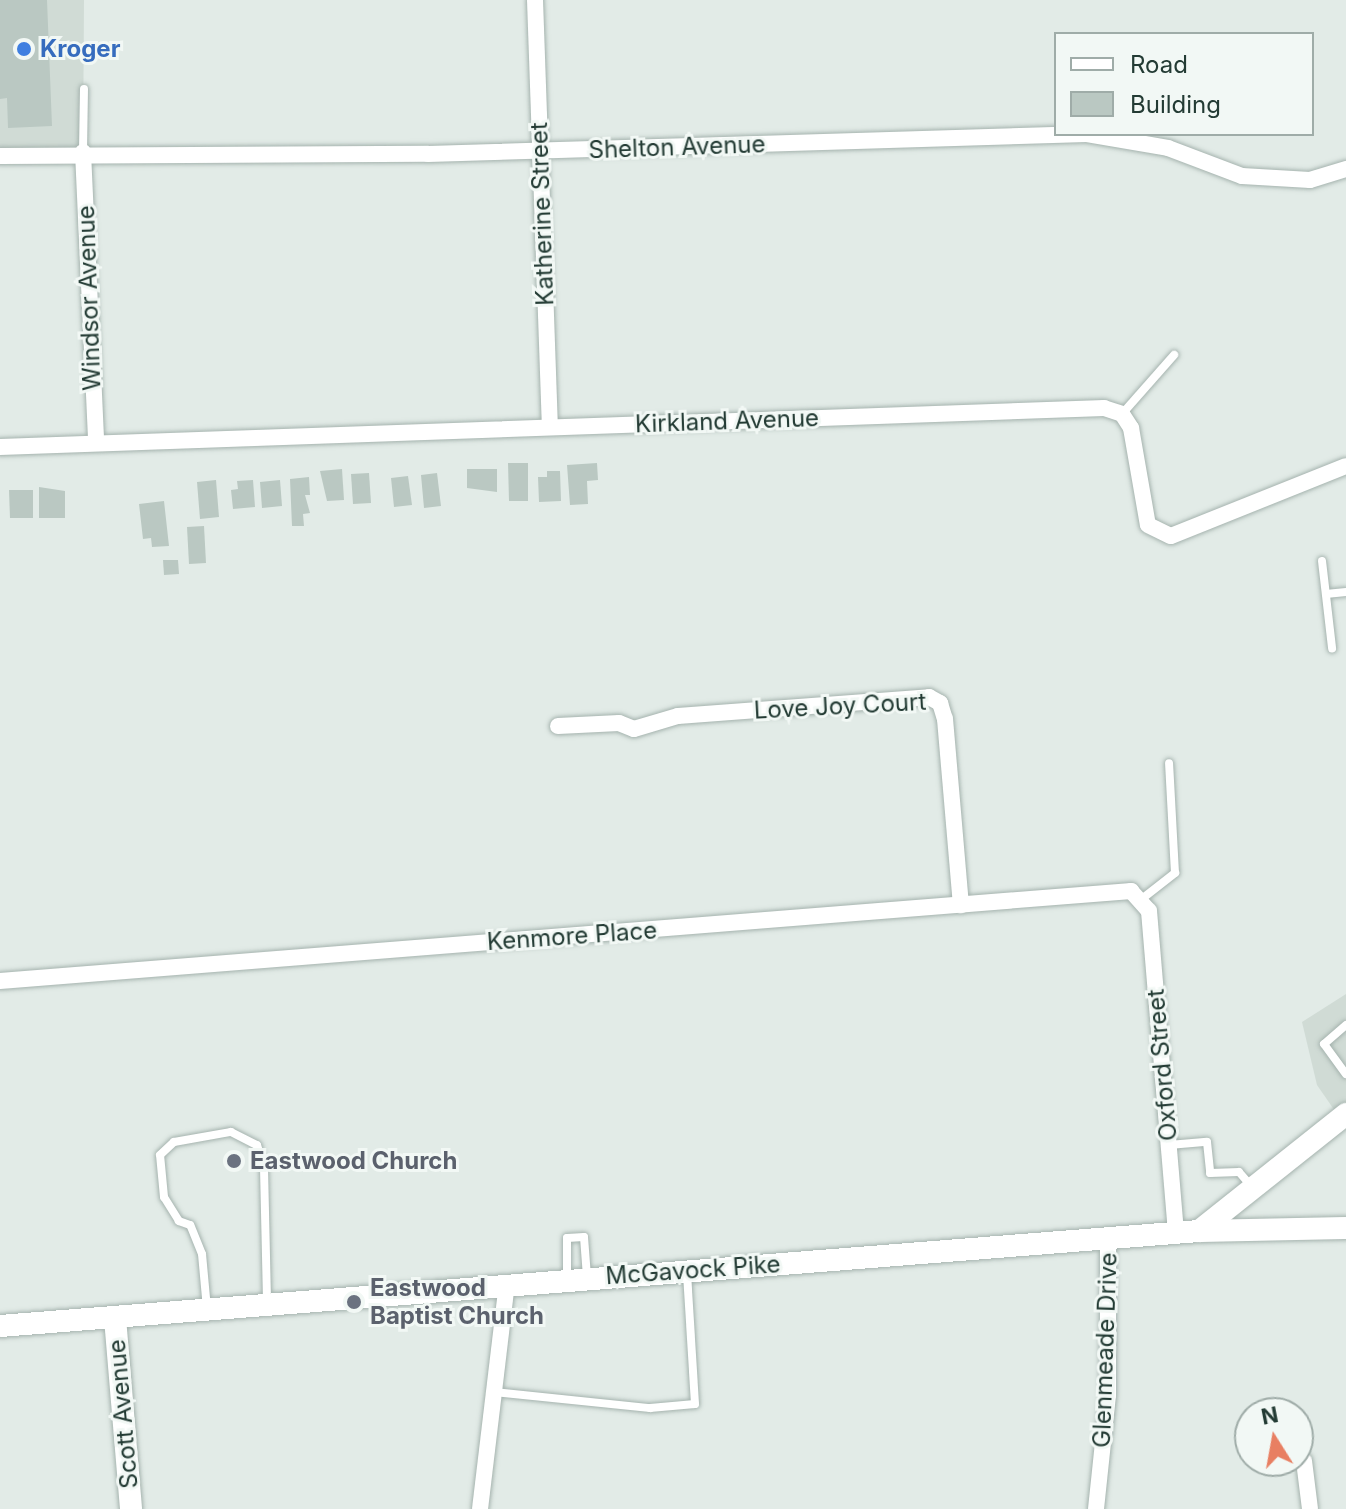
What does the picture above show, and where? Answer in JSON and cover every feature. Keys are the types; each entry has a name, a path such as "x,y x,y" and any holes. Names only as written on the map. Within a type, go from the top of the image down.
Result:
{"street":[{"name":"Katherine Street","path":"535,0 550,427"},
{"name":"Shelton Avenue","path":"0,156 83,152 539,151 1054,135"},
{"name":"Shelton Avenue","path":"1099,136 1168,148 1242,176 1310,180 1346,169"},
{"name":"Windsor Avenue","path":"83,152 96,443"},
{"name":"Kirkland Avenue","path":"0,447 1104,408 1122,414"},
{"path":"1122,414 1131,428 1141,507 1148,525 1163,535 1191,532 1346,466"},
{"name":"Love Joy Court","path":"558,726 619,723 634,729 678,716 929,697 940,703 945,719 961,905"},
{"name":"Kenmore Place","path":"0,981 1131,891 1143,898"},
{"name":"Oxford Street","path":"1143,898 1176,1233"},
{"path":"1199,1231 1346,1114"},
{"name":"McGavock Pike","path":"0,1326 1199,1231 1346,1228"},
{"name":"Glenmeade Drive","path":"1096,1509 1108,1395 1108,1239"},
{"path":"480,1509 507,1284"},
{"name":"Scott Avenue","path":"115,1318 131,1509"},
{"path":"1306,1477 1310,1509"}],"lane":[{"path":"83,152 84,89"},
{"path":"1122,414 1174,355"},
{"path":"1322,561 1332,648"},
{"path":"1326,594 1346,592"},
{"path":"1143,898 1175,873 1169,763"},
{"path":"1346,1025 1324,1044 1346,1074"},
{"path":"207,1310 202,1254 190,1225 179,1221 164,1197 160,1155 174,1142 231,1132 257,1145 264,1168 267,1305"},
{"path":"1169,1145 1207,1142 1210,1173 1239,1172 1253,1188"},
{"path":"494,1392 650,1408 695,1404 687,1270"}],"shaded area":[{"path":"0,0 84,0 83,152 0,156"},
{"path":"1346,994 1346,1127 1317,1085 1302,1022"}],"building":[{"name":"Kroger","path":"0,0 47,0 52,126 8,128 7,98 0,99"},
{"path":"508,463 528,463 528,501 509,501"},
{"path":"597,463 598,480 587,481 588,504 570,505 567,465"},
{"path":"342,469 344,500 327,501 320,471"},
{"path":"467,469 497,469 497,492 467,488"},
{"path":"547,471 560,471 561,501 539,502 538,477 547,477"},
{"path":"369,473 371,503 353,504 351,474"},
{"path":"437,473 441,506 424,508 421,475"},
{"path":"408,476 412,505 394,507 391,478"},
{"path":"309,477 310,495 305,495 310,513 303,514 304,526 292,526 290,479"},
{"path":"216,480 219,517 200,519 197,482"},
{"path":"253,480 255,507 233,509 231,490 238,489 237,481"},
{"path":"280,480 282,506 262,508 260,482"},
{"path":"39,487 65,491 65,518 39,518"},
{"path":"9,490 33,490 33,518 10,518"},
{"path":"164,501 169,546 152,547 151,538 143,539 139,504"},
{"path":"204,526 206,563 189,564 187,527"},
{"path":"163,560 178,560 179,574 164,575"}],"place":[{"name":"Kroger","path":"24,49"},
{"name":"Eastwood Church","path":"234,1161"},
{"name":"Eastwood Baptist Church","path":"354,1302"}]}
